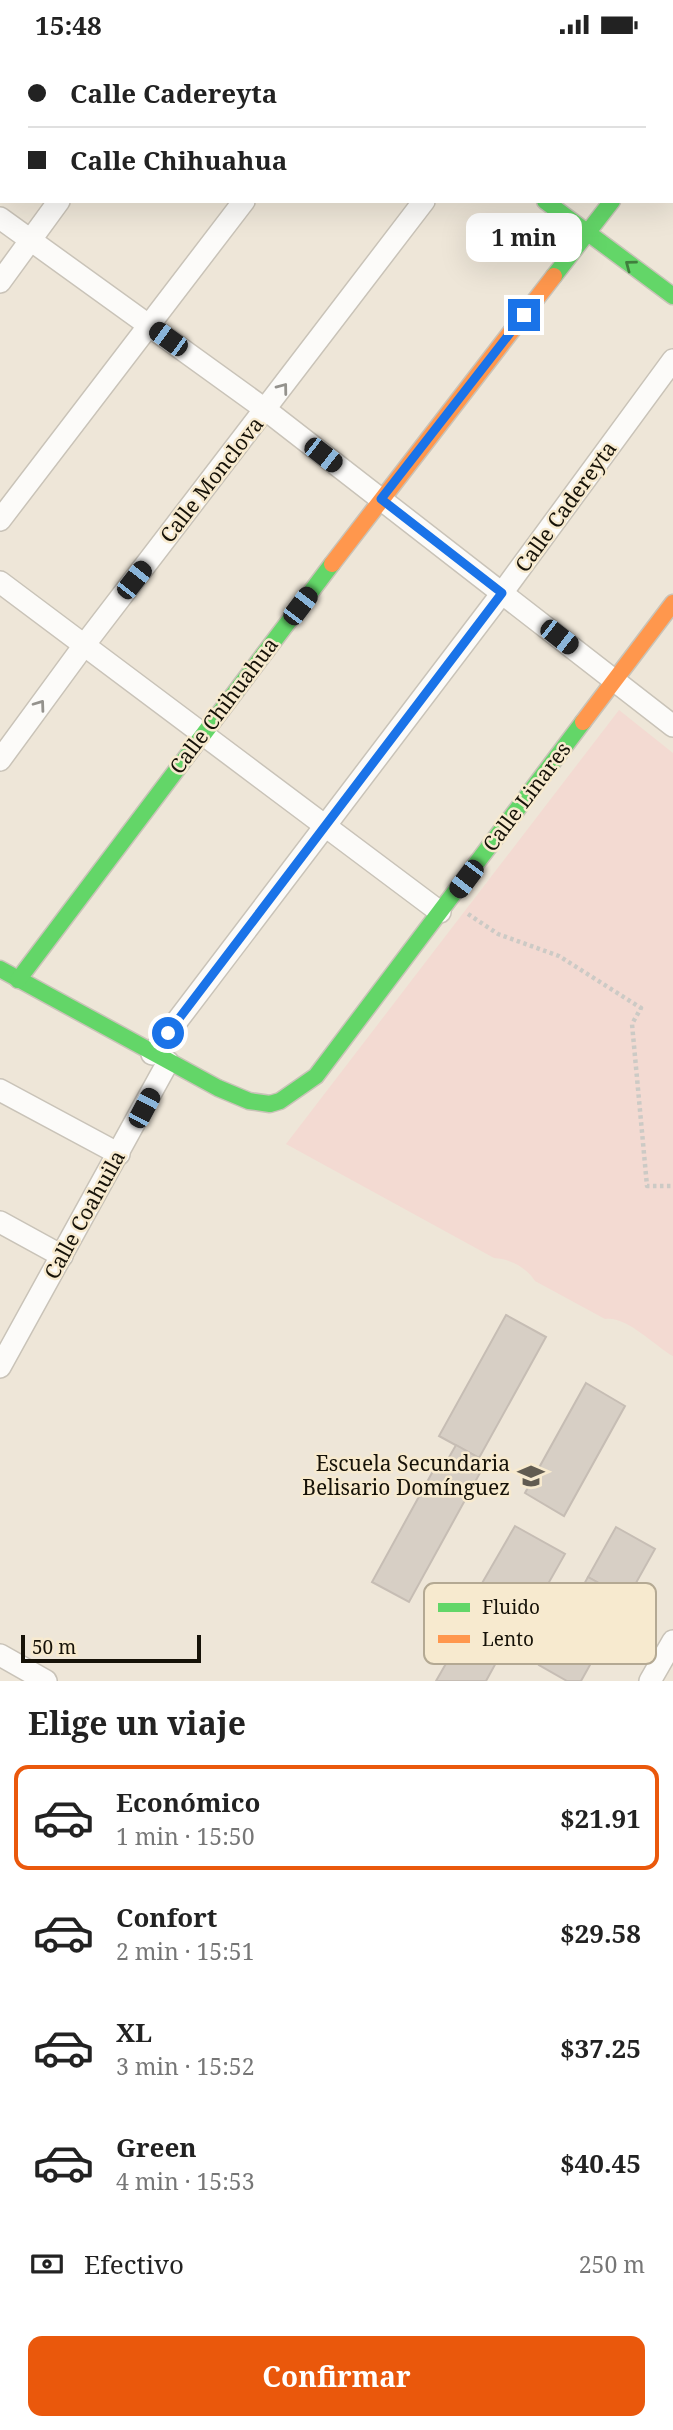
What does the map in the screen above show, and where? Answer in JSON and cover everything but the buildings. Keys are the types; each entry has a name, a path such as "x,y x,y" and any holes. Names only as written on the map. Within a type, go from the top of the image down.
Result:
{"street":[{"path":"0,282 58,203"},
{"path":"0,520 242,203"},
{"name":"Calle Monclova","path":"0,760 85,644 423,203"},
{"path":"548,203 673,296"},
{"name":"Calle Chihuahua","path":"18,980 381,499 610,203"},
{"path":"0,218 266,410 673,726"},
{"name":"Calle Cadereyta","path":"160,1058 327,826 673,360"},
{"path":"0,582 327,826 445,906"},
{"name":"Calle Linares","path":"160,1058 245,1100 264,1104 280,1103 316,1076 673,603"},
{"path":"0,969 160,1058"},
{"name":"Calle Coahuila","path":"0,1367 119,1154 160,1058"},
{"path":"0,1090 119,1154"},
{"path":"0,1222 62,1256"},
{"path":"650,1681 673,1641"},
{"path":"0,1655 46,1681"}],"path":[{"path":"445,906 498,934 559,956 641,1008 632,1024 647,1186 673,1186"}],"shaded area":[{"path":"619,710 673,753 673,1356 631,1326 605,1319 535,1281 517,1265 494,1258 286,1144"}],"traffic: fast":[{"path":"548,203 673,296"},
{"path":"554,276 610,203"},
{"path":"18,980 332,564"},
{"path":"0,969 218,1088 249,1101 270,1104 280,1101 316,1076 583,722"}],"traffic: slow":[{"path":"332,564 554,276"},
{"path":"583,722 673,603"}],"place":[{"name":"Escuela Secundaria Belisario Domínguez","path":"531,1476"}],"route":[{"path":"168,1033 502,593 381,499 524,315"}]}
